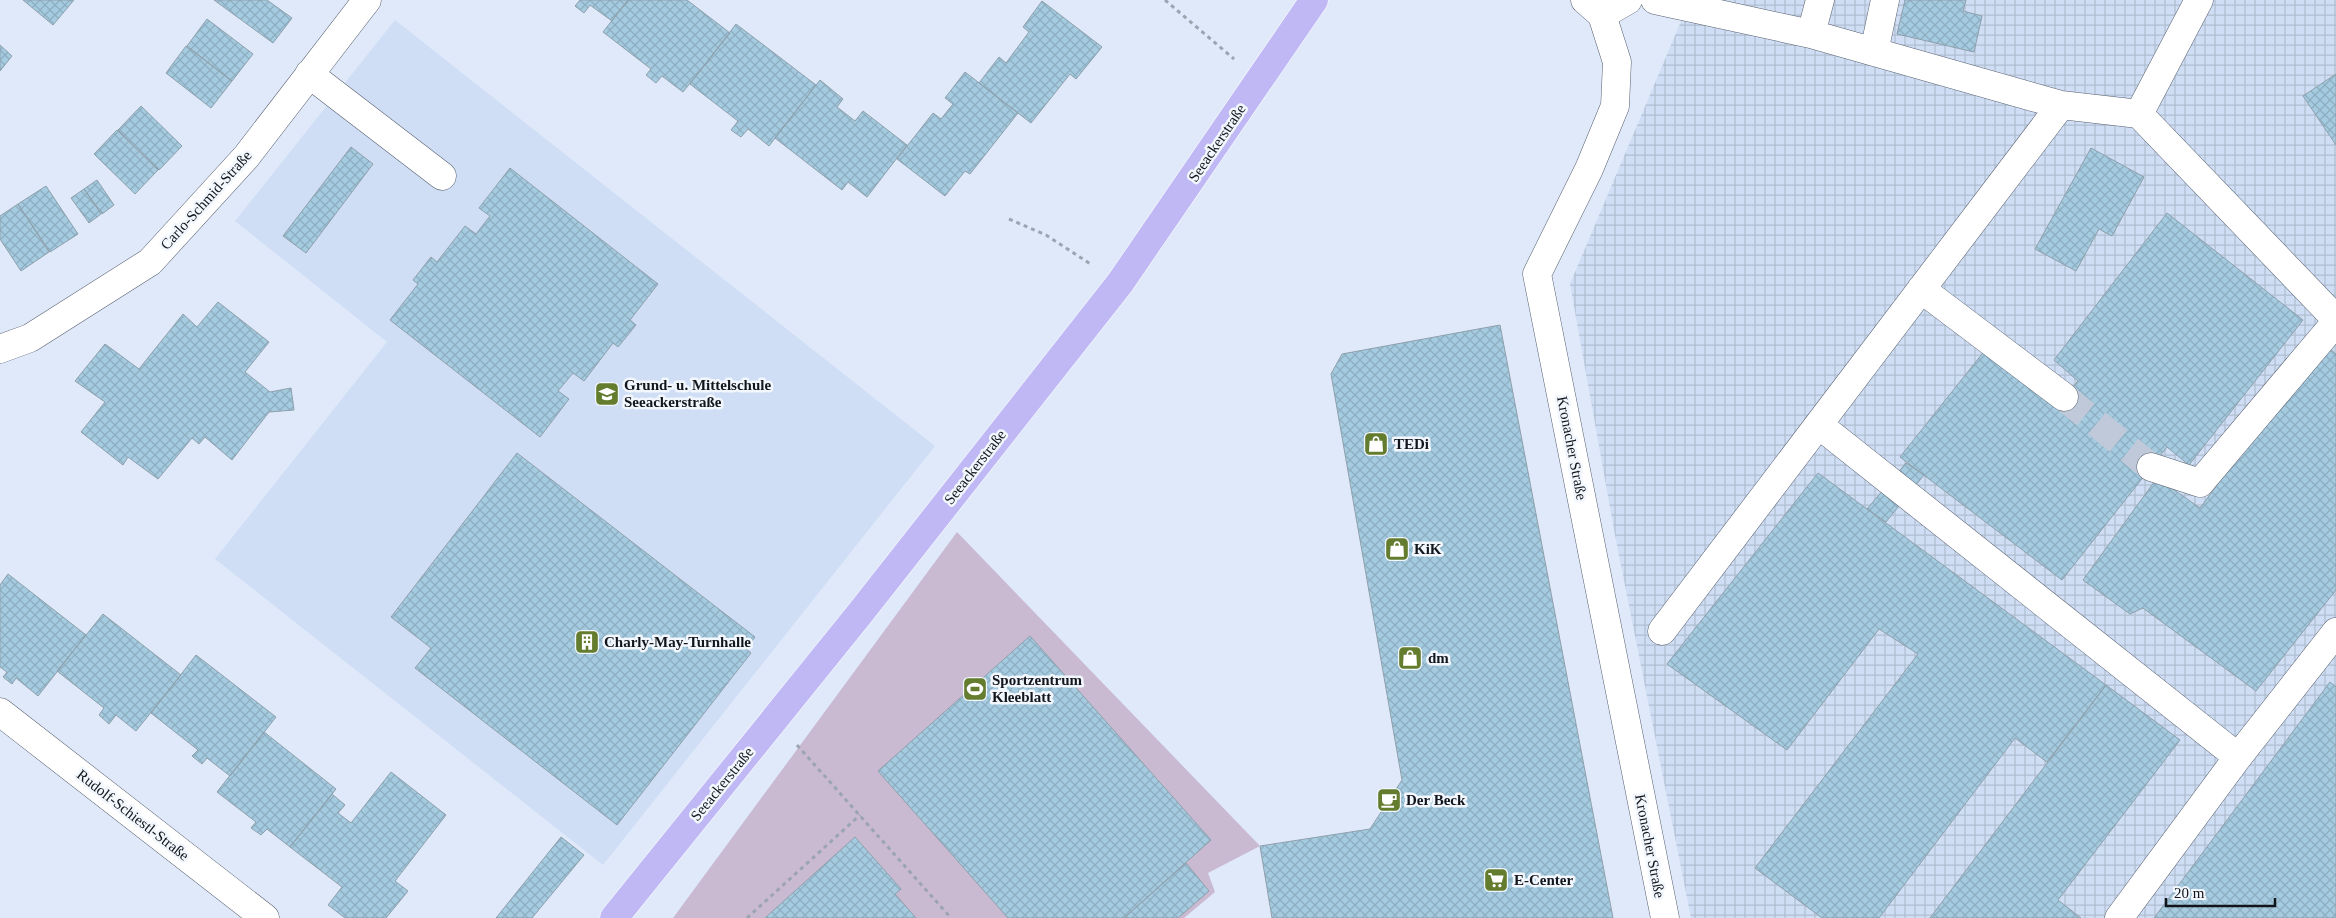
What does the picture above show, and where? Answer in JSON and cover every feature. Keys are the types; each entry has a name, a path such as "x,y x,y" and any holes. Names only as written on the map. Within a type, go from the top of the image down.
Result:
{"main road":[{"name":"Seeackerstraße","path":"614,918 861,612 1120,283 1314,0"}],"street":[{"name":"Carlo-Schmid-Straße","path":"0,349 30,338 150,262 246,157 367,0"},
{"path":"1593,8 1628,0"},
{"path":"1655,0 1811,34 2061,105 2139,114 2336,321 2200,483 2151,467"},
{"path":"1811,34 1820,0"},
{"path":"1874,52 1886,0"},
{"path":"2139,114 2199,0"},
{"name":"Kronacher Straße","path":"1593,8 1617,62 1614,106 1589,169 1537,274 1664,918"},
{"path":"309,74 442,176"},
{"path":"1662,631 2061,105"},
{"path":"1921,289 2064,397"},
{"path":"1819,425 2238,757"},
{"path":"2119,918 2238,757 2336,632"},
{"name":"Rudolf-Schiestl-Straße","path":"0,712 265,918"}],"path":[{"path":"1165,0 1260,80"},
{"path":"1009,219 1046,235 1120,283"},
{"path":"774,720 952,918"},
{"path":"747,918 860,816"}],"shaded area":[{"path":"1690,0 2336,0 2336,918 1691,918 1614,530 1570,284"},
{"name":"Grund- u. Mittelschule Seeackerstraße","path":"395,20 935,446 603,865 215,559 387,342 235,221"},
{"name":"Sportzentrum Kleeblatt","path":"957,532 1260,846 1208,873 1215,892 1184,918 673,918"}],"building":[{"path":"23,0 74,0 53,25"},
{"path":"214,0 267,0 292,18 273,43"},
{"path":"580,0 628,0 612,21 590,5 584,13 575,6"},
{"path":"628,0 687,0 730,33 683,92 662,76 656,83 646,75 651,69 603,32"},
{"path":"1905,0 1966,0 1963,11 1982,16 1974,52 1897,34"},
{"path":"1042,1 1102,47 1076,79 1070,74 1031,123 979,83 999,57 1006,63 1029,32 1023,27"},
{"path":"207,19 253,54 232,81 187,46"},
{"path":"736,24 816,85 769,146 748,129 741,137 731,130 738,121 690,84"},
{"path":"0,45 12,56 0,71"},
{"path":"186,46 232,81 211,108 166,73"},
{"path":"965,72 1018,113 970,174 965,171 945,196 897,159 933,113 941,119 953,104 945,98"},
{"path":"2336,74 2336,145 2303,96"},
{"path":"820,80 843,99 837,107 855,121 863,111 907,145 867,197 848,182 842,190 775,138"},
{"path":"141,106 182,146 159,170 118,130"},
{"path":"117,130 158,170 135,194 94,154"},
{"path":"351,147 373,164 306,253 283,236"},
{"path":"2091,148 2144,177 2112,236 2099,229 2076,271 2035,249"},
{"path":"510,168 658,284 630,320 636,325 618,347 613,343 584,381 573,373 558,391 569,399 540,437 390,320 418,284 413,280 431,257 437,262 465,226 476,234 490,216 479,208"},
{"path":"97,180 114,205 102,214 84,189"},
{"path":"46,186 78,234 50,252 18,204"},
{"path":"84,189 101,214 89,223 71,198"},
{"path":"18,204 49,252 21,271 0,239 0,216"},
{"path":"2167,213 2303,320 2189,465 2167,447 2062,580 1900,457 1986,349 2064,397 2078,381 2054,360"},
{"path":"218,302 269,342 245,372 270,392 291,388 294,410 269,412 232,460 205,437 199,444 192,438 158,479 128,457 123,465 81,432 105,402 75,381 105,344 139,369 183,314 197,327"},
{"path":"1500,325 1613,918 1272,918 1260,846 1370,829 1402,780 1331,374 1342,354"},
{"path":"2323,343 2336,354 2336,590 2256,691 2143,608 2130,614 2083,580 2157,478 2200,508"},
{"name":"Charly-May-Turnhalle","path":"517,453 755,637 746,649 751,653 617,825 415,668 431,648 391,617"},
{"path":"1906,463 1924,475 1886,522 1867,509"},
{"path":"1818,473 2106,685 2047,762 2015,738 1879,918 1822,918 1755,868 1918,654 1879,629 1787,750 1667,664"},
{"path":"8,574 86,635 38,696 16,678 12,684 3,677 7,672 0,667 0,585"},
{"path":"103,614 181,675 136,731 116,715 109,724 99,715 104,708 57,671"},
{"path":"1030,636 1211,840 1124,918 1008,918 878,771"},
{"path":"196,655 276,717 230,776 207,758 202,764 192,756 198,750 151,713"},
{"path":"2330,682 2336,687 2336,918 2154,918"},
{"path":"2106,685 2180,740 2058,900 2081,918 1930,918"},
{"path":"264,732 336,789 290,847 267,829 261,835 251,828 256,822 217,792"},
{"path":"391,772 446,815 395,881 408,891 386,918 345,918 328,905 342,887 290,847 332,794 345,805 338,813 351,823"},
{"path":"561,837 584,855 532,918 496,918"},
{"path":"855,837 901,889 895,894 916,918 765,918"},
{"path":"1186,863 1209,891 1178,918 1124,918"}],"tunnel":[{"path":"2064,397 2151,467"}],"place":[{"name":"Grund- u. Mittelschule Seeackerstraße","path":"607,394"},
{"name":"TEDi","path":"1376,444"},
{"name":"KiK","path":"1397,549"},
{"name":"Charly-May-Turnhalle","path":"587,642"},
{"name":"dm","path":"1410,658"},
{"name":"Sportzentrum Kleeblatt","path":"975,689"},
{"name":"Der Beck","path":"1389,800"},
{"name":"E-Center","path":"1496,880"}]}
